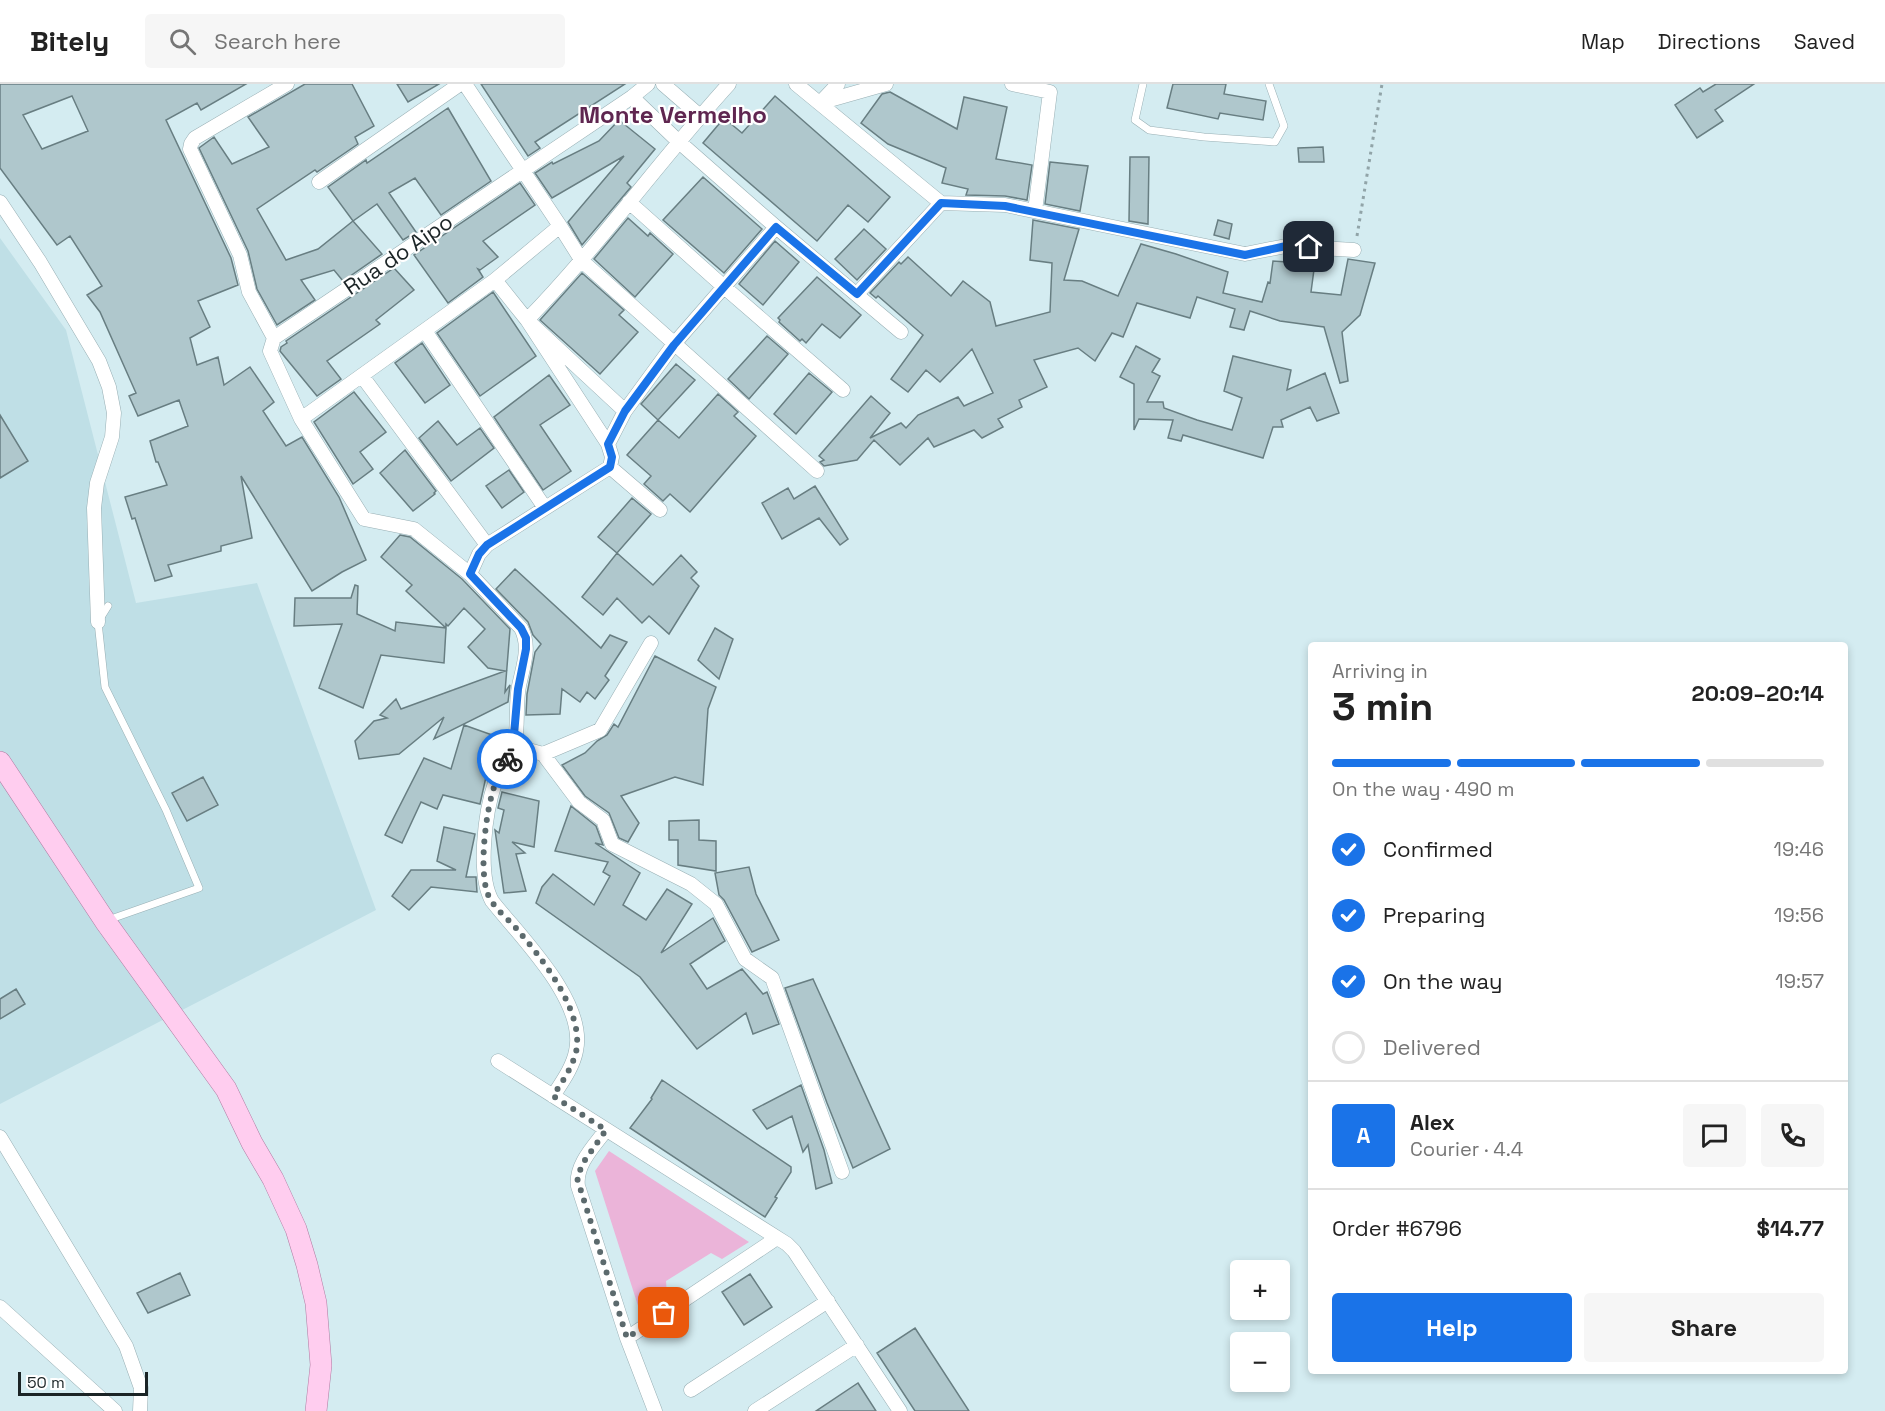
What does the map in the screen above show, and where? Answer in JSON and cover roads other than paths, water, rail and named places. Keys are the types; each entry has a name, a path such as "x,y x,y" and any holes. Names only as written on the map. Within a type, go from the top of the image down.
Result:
{"main road":[{"path":"0,762 105,921 226,1089 252,1143 273,1179 296,1229 316,1303 321,1365 316,1411"}],"street":[{"path":"287,84 195,138 190,149 240,255 249,292 274,338 270,351 301,419 364,519 414,529 470,574 521,628 526,638 518,689 513,746 495,784 483,840 487,892 501,913 541,960 558,986 576,1026 577,1049 573,1061 553,1096"},
{"path":"319,182 460,84"},
{"path":"465,84 582,261 817,471"},
{"name":"Rua do Aipo","path":"274,338 648,84"},
{"path":"663,84 700,116"},
{"path":"526,320 582,261 678,141 729,84"},
{"path":"796,84 941,203 1005,206 1035,211 1245,255 1286,246 1354,250"},
{"path":"819,104 838,84"},
{"path":"819,104 886,84"},
{"path":"1012,84 1050,92 1035,211"},
{"path":"632,97 678,141 776,227 901,332"},
{"path":"0,202 40,262 93,351 110,387 114,413 112,437 97,483 94,508 98,622"},
{"path":"629,202 843,390"},
{"path":"857,294 941,203"},
{"path":"301,419 495,280 560,226"},
{"path":"608,444 625,411 674,345 776,227"},
{"path":"470,574 479,554 487,545 610,467 612,457 608,444 526,320 495,280"},
{"path":"526,320 625,411"},
{"path":"425,331 545,508"},
{"path":"362,376 487,545"},
{"path":"610,467 660,510"},
{"path":"513,746 543,754 600,730 651,644"},
{"path":"543,754 579,802 603,820 612,844 691,884 716,904 745,959 772,978 842,1172"},
{"path":"498,1060 794,1251 900,1411"},
{"path":"606,1130 583,1163 577,1178 627,1338 655,1411"},
{"path":"0,1137 126,1346 141,1388 140,1411"},
{"path":"627,1338 777,1238"},
{"path":"691,1390 828,1301"},
{"path":"0,1308 115,1411"},
{"path":"755,1411 857,1345"}],"lane":[{"path":"1143,84 1135,120 1149,130 1275,142 1284,126 1269,84"},
{"path":"105,921 199,888 166,810 105,687 98,622 108,606"}],"district":[{"name":"Monte Vermelho","path":"673,114"}]}
